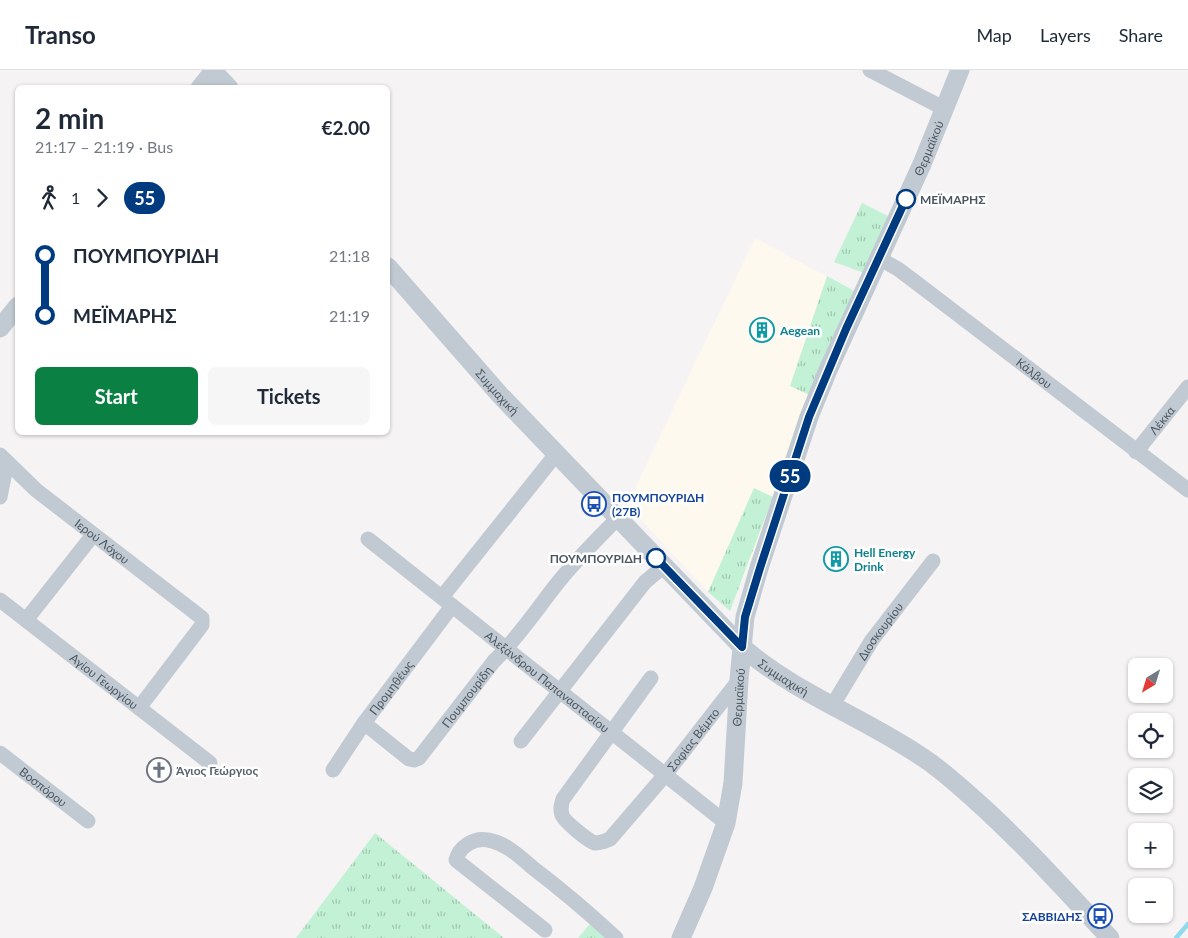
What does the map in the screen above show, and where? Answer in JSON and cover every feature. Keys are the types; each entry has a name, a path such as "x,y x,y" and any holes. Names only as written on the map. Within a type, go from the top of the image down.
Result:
{"street":[{"path":"870,70 945,109"},
{"name":"Θερμαϊκού","path":"681,938 703,888 726,823 733,783 745,617 760,568 809,417 846,329 880,259 960,70"},
{"path":"202,85 212,71 226,85"},
{"name":"Κάλβου","path":"880,259 898,269 1188,490"},
{"name":"Συμμαχική","path":"390,269 494,388 742,647 775,673 916,752 943,773 990,814 1110,938"},
{"path":"0,328 15,310"},
{"name":"Λέκκα","path":"1136,452 1188,387"},
{"name":"Προμηθέως","path":"333,770 447,602 556,453"},
{"path":"0,497 4,459"},
{"name":"Ιερού Λόχου","path":"4,459 36,490 202,618 202,625 139,708"},
{"name":"Πουμπουρίδη","path":"364,723 409,759 419,758 494,661 506,649 561,579 594,541 618,518"},
{"path":"26,620 93,535"},
{"name":"Αλεξάνδρου Παπαναστασίου","path":"368,539 726,823"},
{"name":"Διοσκουρίου","path":"832,706 872,640 934,562"},
{"path":"521,741 645,582 664,566"},
{"name":"Αγίου Γεωργίου","path":"0,600 210,763"},
{"name":"Σοφίας Βέμπο","path":"651,678 563,799 560,806 563,817 588,840 595,843 610,839 666,775 739,680"},
{"name":"Βοσπόρου","path":"0,753 88,821"},
{"path":"545,930 456,860 457,855 468,842 487,839 508,848 575,900 616,938"}],"shaded area":[{"path":"755,238 858,293 730,611 708,592 627,505"}],"green space":[{"path":"862,203 892,218 870,275 834,262"},
{"path":"827,276 858,293 816,398 790,386"},
{"path":"754,488 773,497 730,611 708,592"},
{"path":"375,833 504,938 296,938"},
{"path":"590,924 605,938 578,938"}],"waterway":[{"path":"1176,938 1188,924"}],"bus line":[{"name":"55","path":"656,558 742,647 745,617 809,417 846,329 880,259 906,199"}],"place":[{"name":"ΜΕΪΜΑΡΗΣ","path":"906,199"},
{"name":"Aegean","path":"762,330"},
{"name":"ΠΟΥΜΠΟΥΡΙΔΗ (27Β)","path":"594,504"},
{"name":"ΠΟΥΜΠΟΥΡΙΔΗ","path":"656,558"},
{"name":"Hell Energy Drink","path":"836,559"},
{"name":"Άγιος Γεώργιος","path":"159,770"},
{"name":"ΣΑΒΒΙΔΗΣ","path":"1100,916"}]}
